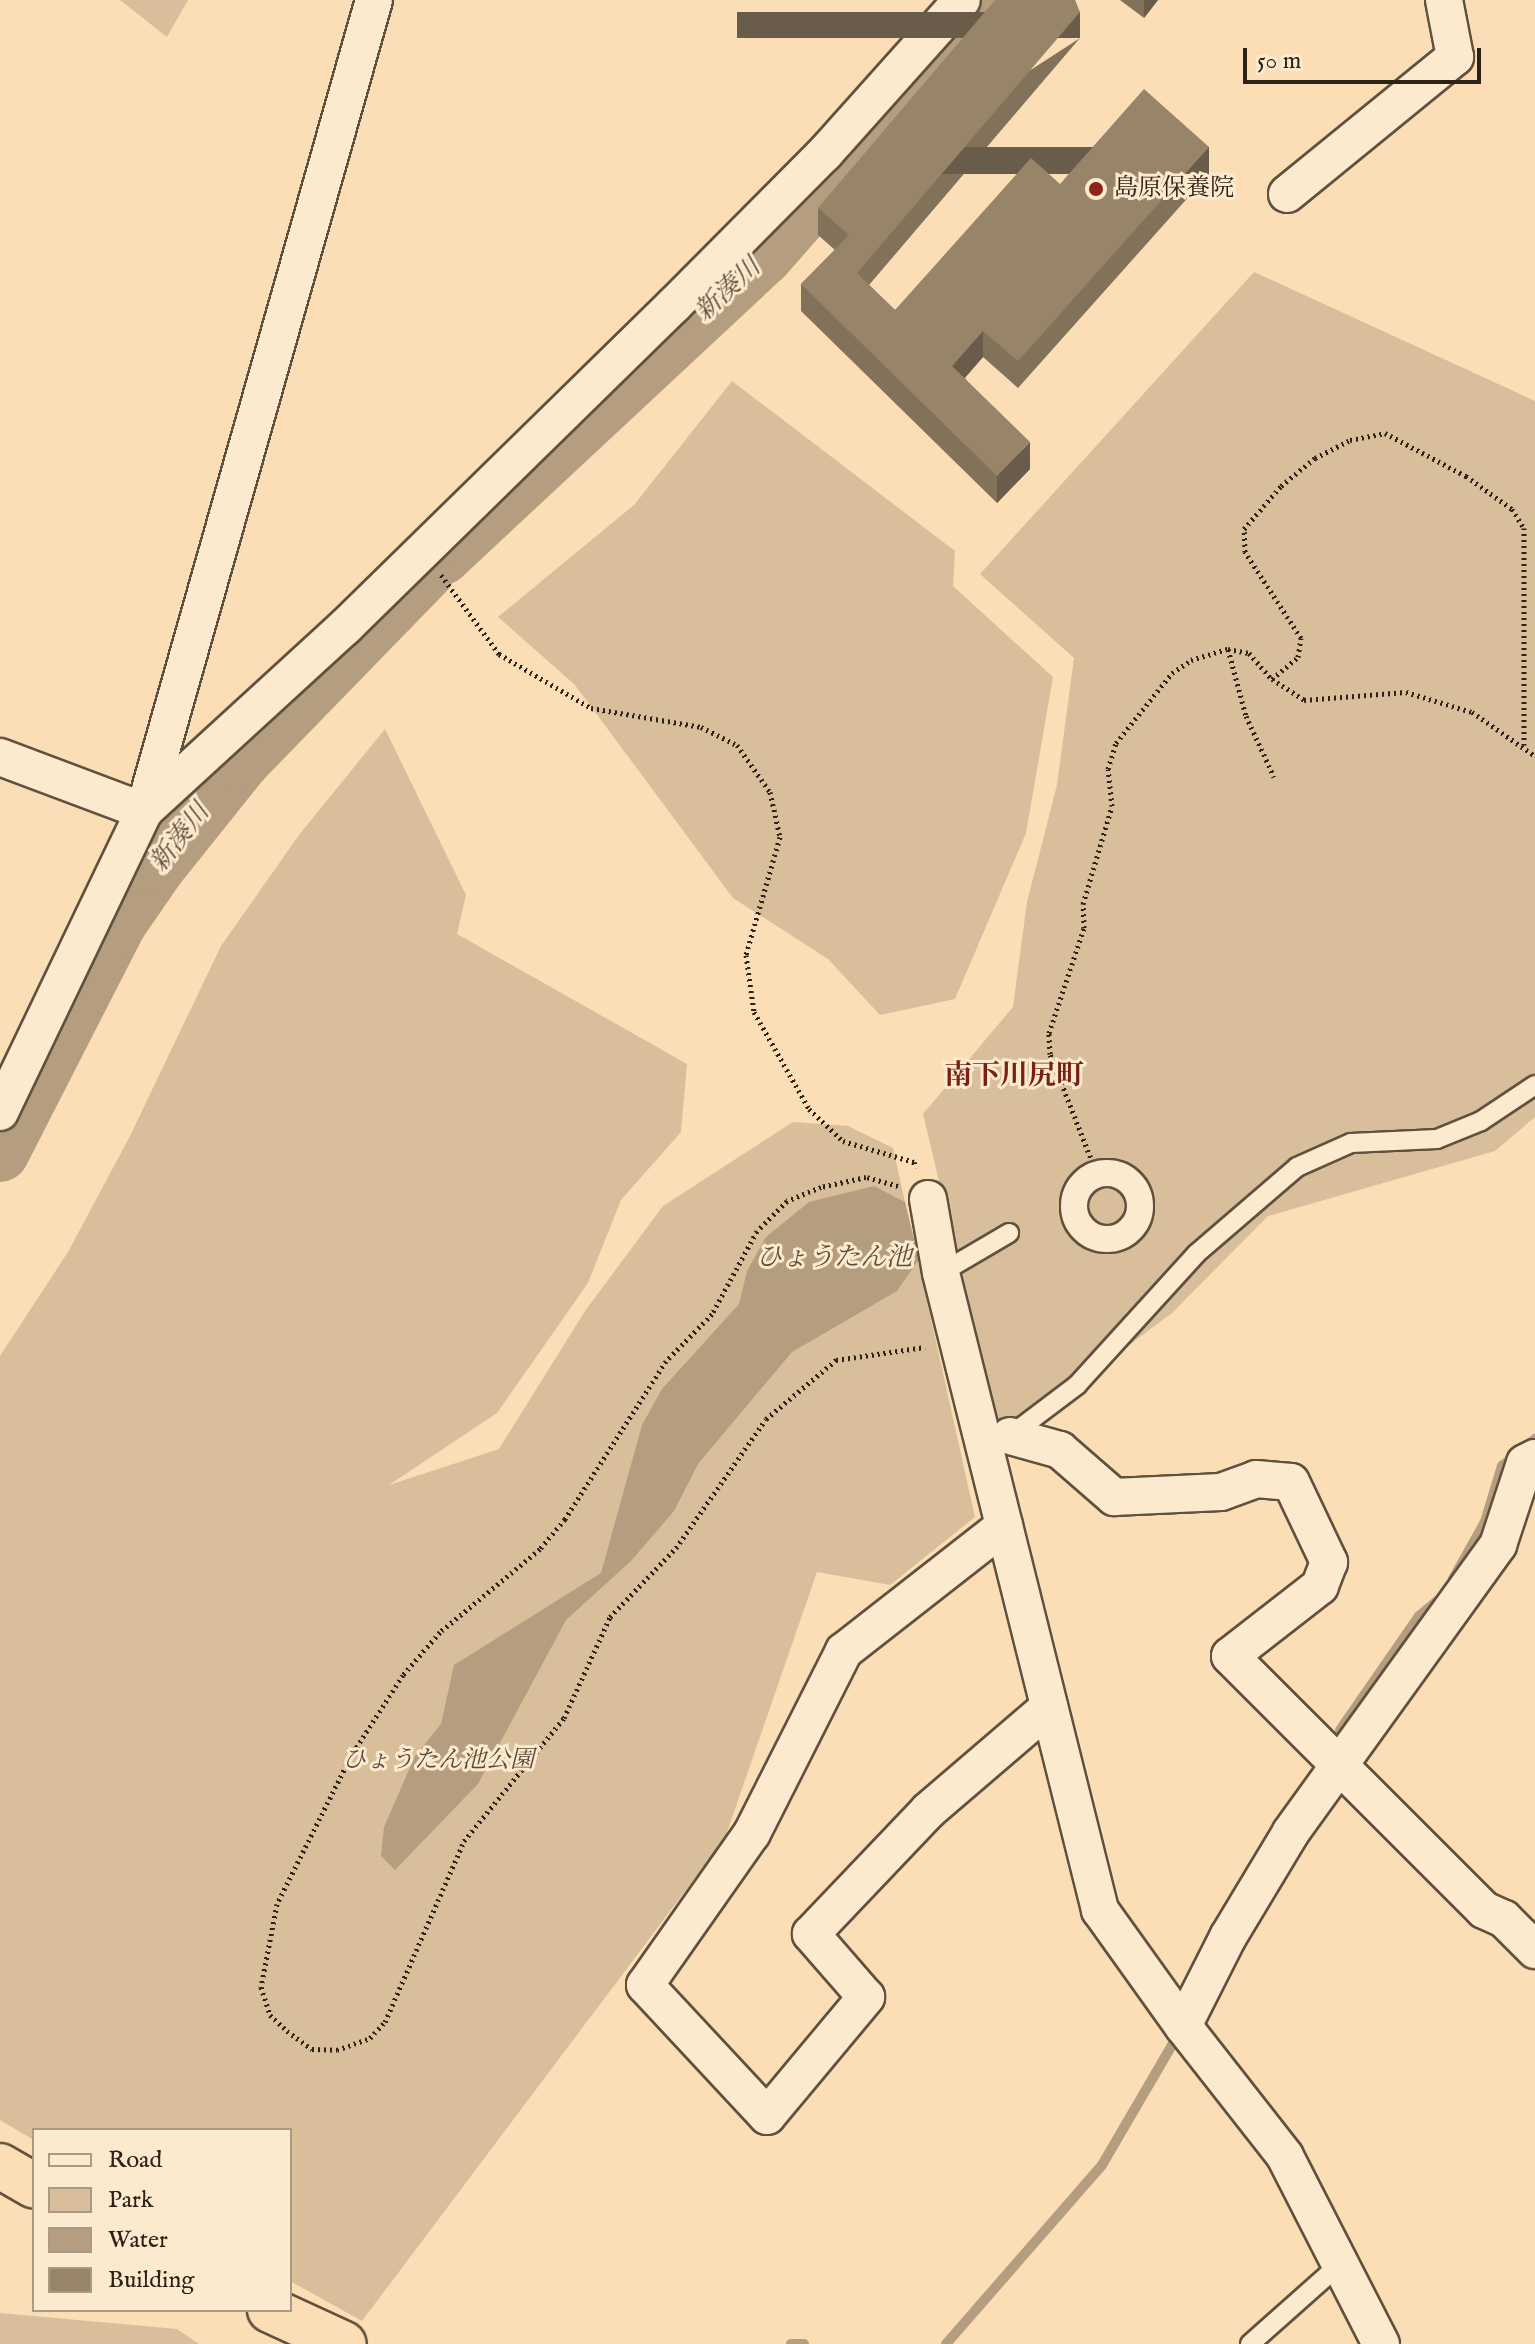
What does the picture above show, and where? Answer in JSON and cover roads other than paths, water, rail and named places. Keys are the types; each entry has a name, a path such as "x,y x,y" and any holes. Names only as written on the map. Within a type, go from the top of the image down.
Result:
{"highway":[{"path":"0,2166 32,2185"},
{"path":"274,2312 344,2344"}],"street":[{"path":"0,1112 144,811 374,0"},
{"path":"144,811 345,627 825,153 962,0"},
{"path":"1287,194 1455,57 1444,0"},
{"path":"0,757 144,811"},
{"path":"928,1199 941,1273 959,1343 998,1444 1004,1526 1100,1910 1183,2026 1285,2156 1381,2344"},
{"path":"998,1444 1060,1450 1114,1497 1221,1492 1256,1479 1291,1482 1329,1562 1320,1586 1230,1656 1484,1910 1504,1919 1535,1950"},
{"path":"1183,2026 1236,1923 1339,1765 1498,1545 1525,1463 1535,1458"},
{"path":"1004,1526 844,1651 752,1833 645,1985 767,2116 866,1997 811,1934 929,1810 1049,1707"}],"lane":[{"path":"998,1444 1077,1385 1196,1254 1297,1167 1351,1143 1437,1139 1481,1121 1535,1085"},
{"path":"941,1273 1009,1233"},
{"path":"1250,2344 1339,2265"}],"water":[{"name":"ひょうたん池","path":"874,1186 905,1202 919,1259 897,1291 792,1352 698,1464 674,1511 631,1561 566,1620 478,1784 395,1870 381,1856 384,1827 415,1756 441,1724 454,1665 601,1573 642,1425 662,1389 739,1304 747,1271 766,1237 809,1202"}],"waterway":[{"name":"新湊川","path":"442,556 763,257 989,0"},
{"name":"新湊川","path":"0,1153 117,924 157,866 241,761 426,571"},
{"path":"1453,1579 1485,1522 1502,1466 1535,1439"},
{"path":"1340,1730 1419,1616 1437,1601"},
{"path":"946,2344 1102,2165 1175,2040"},
{"path":"791,2344 804,2344"}],"place":[{"name":"島原保養院","path":"1096,189"}],"district":[{"name":"南下川尻町","path":"1014,1077"}],"park label":[{"name":"ひょうたん池公園","path":"438,1761"}]}
